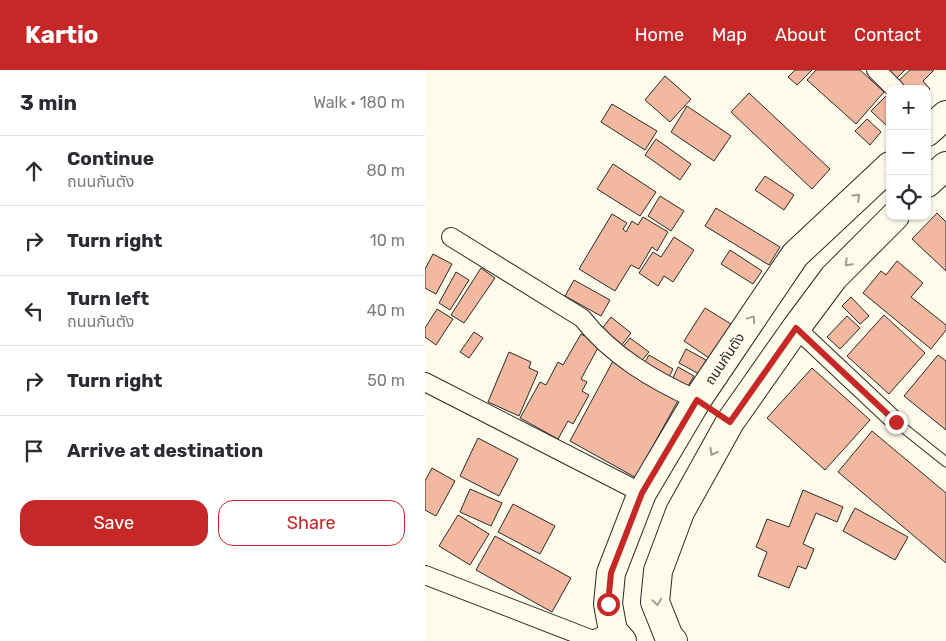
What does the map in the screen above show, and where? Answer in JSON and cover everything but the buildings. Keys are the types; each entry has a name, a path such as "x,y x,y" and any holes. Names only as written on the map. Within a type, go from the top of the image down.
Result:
{"main road":[{"path":"929,130 946,115"},
{"name":"ถนนกันตัง","path":"618,636 608,604 611,573 642,493 697,400 795,255 886,170"},
{"path":"673,641 669,637 655,602 658,571 679,512 730,422 796,328 834,277 891,220"},
{"path":"697,400 730,422"}],"street":[{"path":"876,70 891,85"},
{"path":"451,237 581,318 593,332 631,365 697,400"},
{"path":"796,328 896,422"},
{"path":"425,382 642,493"},
{"path":"425,575 593,640 618,636"}],"lane":[{"path":"896,422 946,462"}],"route":[{"path":"608,604 611,573 642,493 697,400 730,422 796,328 896,422"}]}
